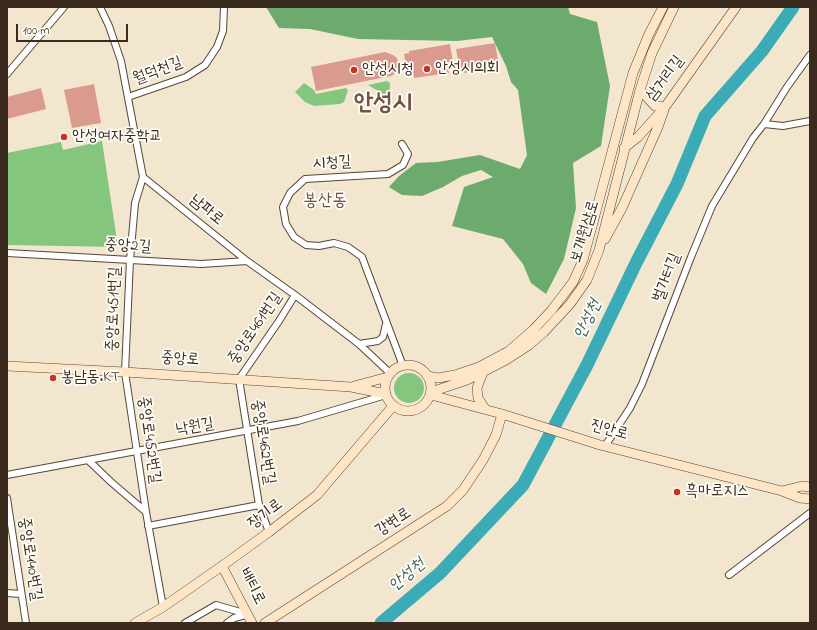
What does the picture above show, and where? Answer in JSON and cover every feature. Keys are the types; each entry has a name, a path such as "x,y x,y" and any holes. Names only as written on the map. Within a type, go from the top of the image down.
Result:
{"main road":[{"name":"보개원삼로","path":"427,376 438,378 455,375 479,367 509,351 533,330 551,311 573,282 583,260 634,73 649,34 663,7"},
{"name":"보개원삼로","path":"431,394 483,372 506,360 529,345 570,304 587,280 599,250 640,90 652,53 674,7"},
{"name":"삼거리길","path":"610,160 638,137 665,107 736,7"},
{"path":"599,250 622,208 658,127 665,107 654,106 640,90"},
{"name":"중앙로","path":"7,366 125,372 351,387 386,395"},
{"path":"403,366 411,366 418,368 427,376 431,387 431,394 427,402 421,408 414,411 407,411 400,410 393,406 386,395 385,387 390,375 396,369 403,366"},
{"path":"483,372 476,388 478,398 485,409"},
{"name":"중앙로","path":"351,387 390,375"},
{"name":"진안로","path":"431,394 502,414 603,446 782,491 800,498 810,499"},
{"name":"장기로","path":"135,623 163,607 222,566 317,495 393,406"},
{"name":"강변로","path":"265,623 447,506 463,490 483,460 496,436 502,414"},
{"name":"진안로","path":"782,491 802,486 810,487"},
{"name":"배티로","path":"222,566 252,623"}],"street":[{"path":"7,74 64,7"},
{"path":"100,7 109,26 121,61 143,177"},
{"name":"월덕천길","path":"128,97 186,77 205,65 217,47 223,31 224,7"},
{"name":"벌가터길","path":"603,446 630,408 642,384 712,206 753,138 764,124 810,54"},
{"path":"764,124 783,126 810,121"},
{"name":"시청길","path":"402,144 408,154 403,165 388,174 305,179 290,193 283,207 286,224 294,237 306,245 319,246 334,243 348,247 362,257 403,366"},
{"name":"중앙로451번길","path":"125,372 130,260 135,203 143,177"},
{"name":"남파로","path":"143,177 247,261 295,294 359,344 390,375"},
{"name":"중앙2길","path":"7,253 201,264 247,261"},
{"name":"중앙로461번길","path":"239,379 279,321 295,294"},
{"path":"359,344 378,341 382,337 387,323"},
{"name":"중앙로452번길","path":"125,372 136,452 163,607"},
{"name":"중앙로462번길","path":"239,379 259,505 269,532"},
{"name":"낙원길","path":"7,475 298,421 386,395"},
{"name":"중앙로452번길","path":"88,460 146,512"},
{"name":"중앙로440번길","path":"7,498 26,623"},
{"path":"148,526 259,505"},
{"path":"729,575 810,513"},
{"path":"7,593 21,594"},
{"path":"185,623 216,605 247,614"},
{"path":"227,623 234,618 247,614"}],"green space":[{"path":"266,7 568,7 570,14 597,22 610,86 601,146 573,163 576,208 564,259 546,294 531,283 523,264 503,239 452,226 464,187 493,177 481,170 462,176 443,187 422,196 402,195 389,187 399,176 416,163 437,162 480,155 520,169 527,155 518,90 511,82 506,66 492,37 457,41 358,39 310,29 279,28"},
{"path":"387,81 390,83 389,98 384,99 378,91 368,85"},
{"path":"304,83 314,90 316,94 346,88 348,90 344,102 340,104 314,106 305,102 295,92"},
{"path":"102,141 118,247 7,245 7,153 61,142 63,150"},
{"path":"409,373 420,377 424,388 420,399 409,403 398,399 394,388 398,377"}],"building":[{"path":"495,43 499,66 464,73 463,71 460,72 456,49"},
{"path":"450,44 454,68 448,69 449,73 414,78 414,75 408,76 404,54 409,53 409,51"},
{"name":"안성시청","path":"385,52 397,58 398,68 396,73 391,76 316,91 311,67"},
{"path":"94,84 101,123 72,128 64,90"},
{"path":"41,88 46,109 7,119 7,97"}],"waterway":[{"name":"안성천","path":"381,623 440,573 523,485 587,365 637,261 677,184 705,116 762,51 793,7"}],"place":[{"name":"안성시의회","path":"427,69"},
{"name":"안성시청","path":"354,70"},
{"name":"안성여자중학교","path":"64,137"},
{"name":"봉남동.KT","path":"53,378"},
{"name":"흑마로지스","path":"677,492"}],"district":[{"name":"안성시","path":"383,105"},
{"name":"봉산동","path":"325,202"}]}
